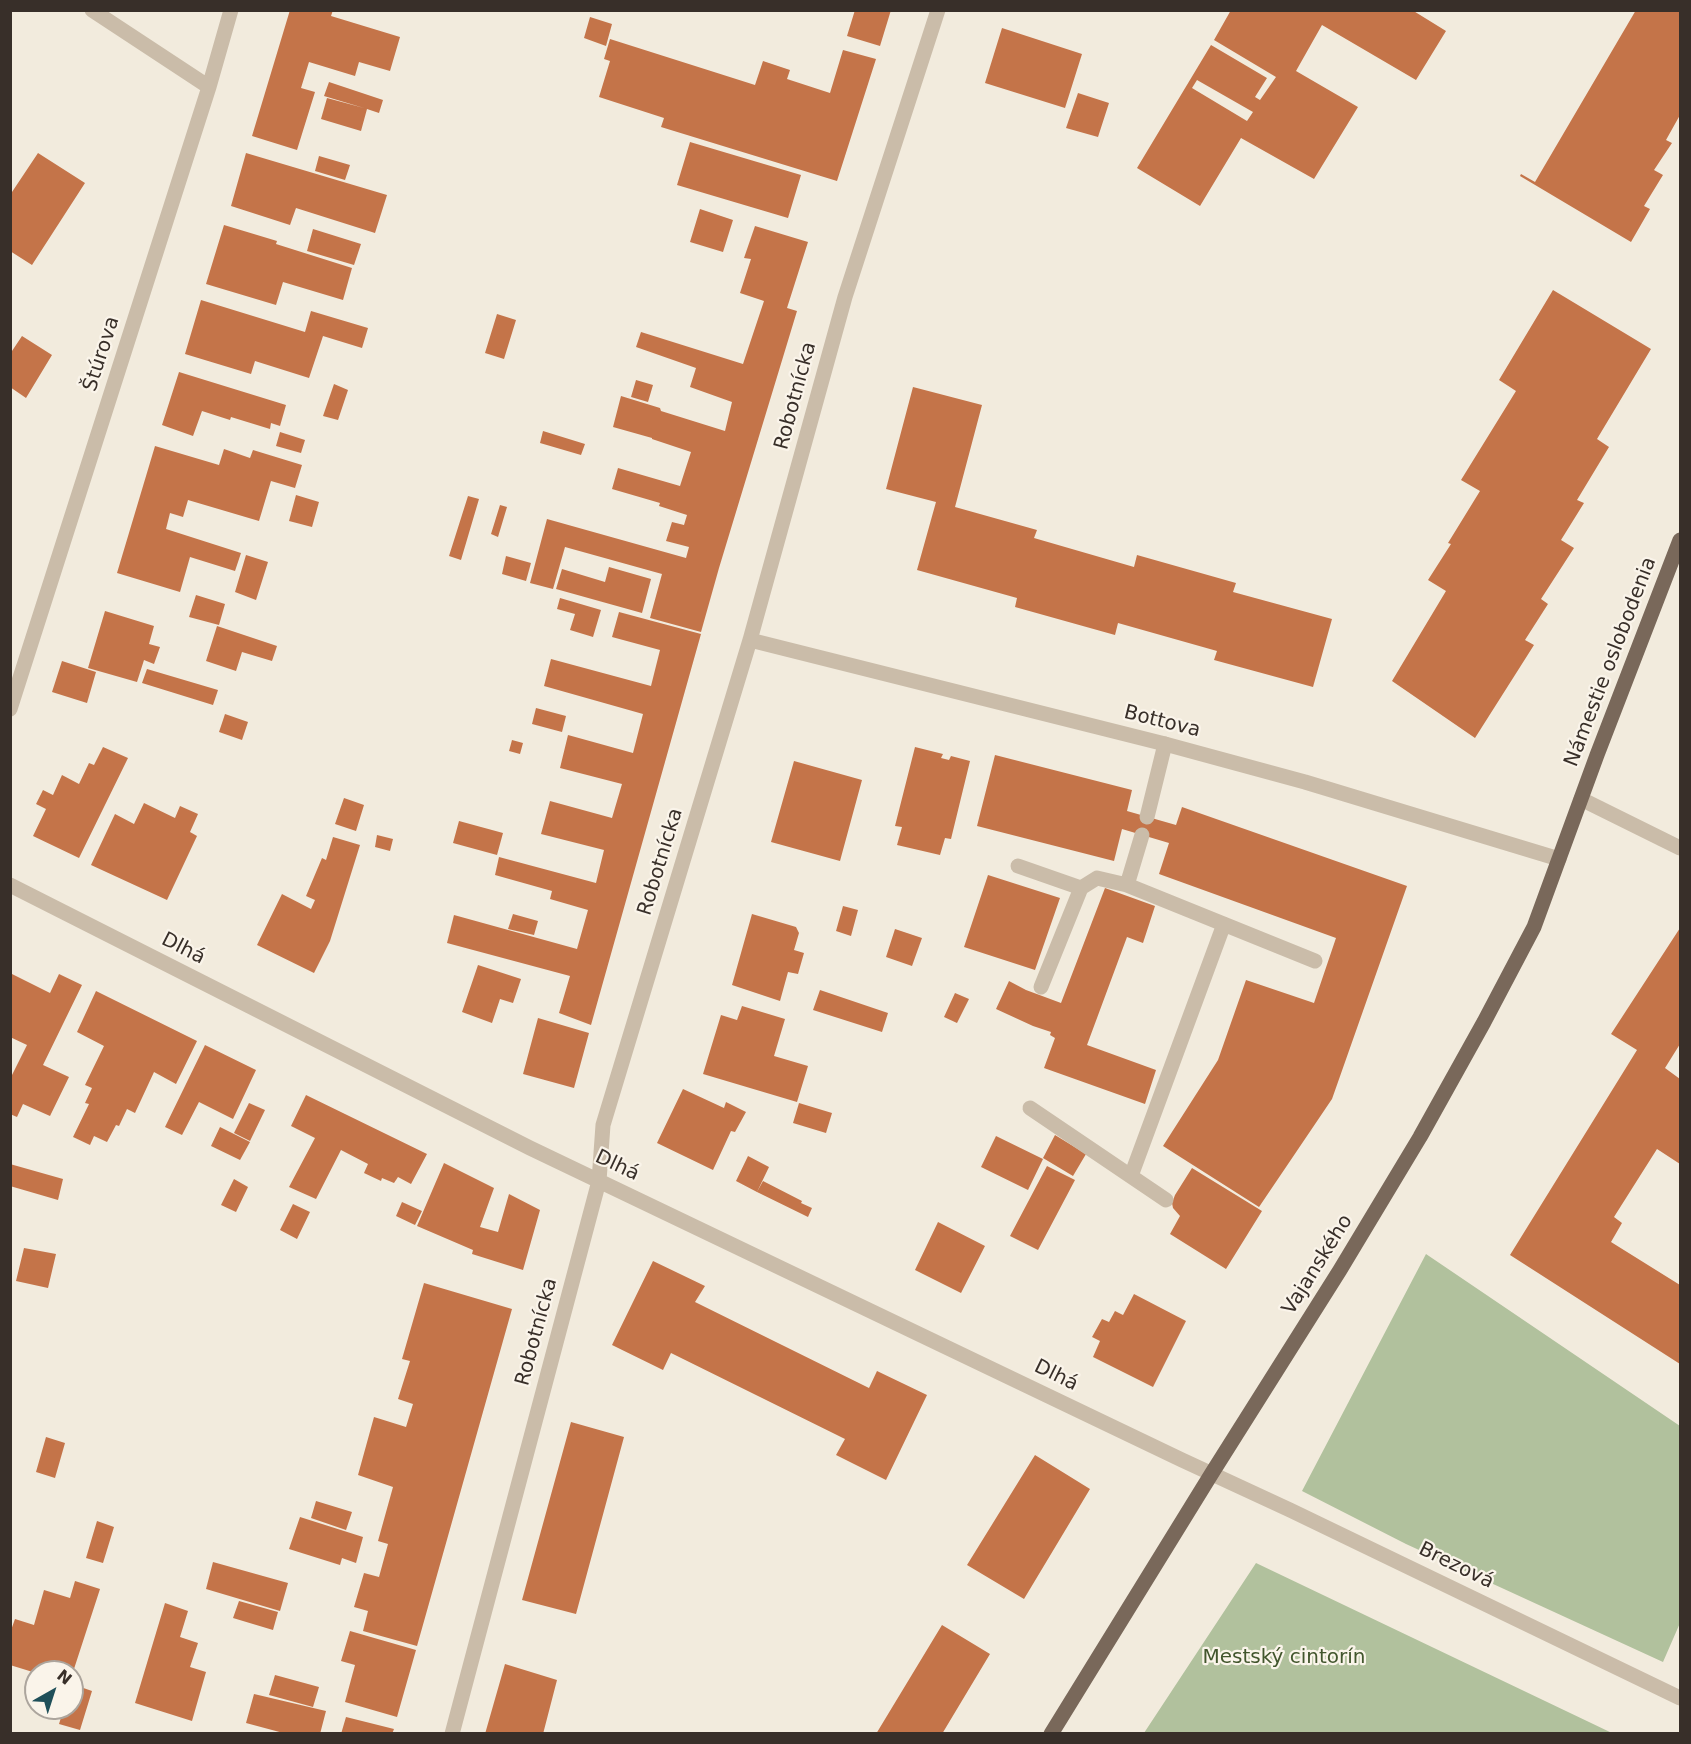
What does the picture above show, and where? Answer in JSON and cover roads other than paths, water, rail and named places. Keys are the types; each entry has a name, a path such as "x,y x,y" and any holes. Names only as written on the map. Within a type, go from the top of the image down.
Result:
{"main road":[{"name":"Námestie oslobodenia","path":"1581,799 1680,540"},
{"name":"Vajanského","path":"1051,1734 1340,1270 1420,1137 1534,927 1581,799"}],"street":[{"path":"92,10 209,87"},
{"name":"Štúrova","path":"10,709 209,87 231,10"},
{"name":"Robotnícka","path":"452,1734 599,1181 603,1125 750,640 844,297 938,10"},
{"name":"Bottova","path":"750,640 1165,744 1305,782 1559,858"},
{"path":"1147,817 1165,744"},
{"path":"1581,799 1680,848"},
{"path":"1127,885 1142,835"},
{"path":"1018,866 1082,888"},
{"path":"1041,987 1082,888 1097,878 1127,885 1315,961"},
{"name":"Dlhá","path":"10,885 530,1148 1212,1473"},
{"path":"1131,1176 1224,924"},
{"path":"1030,1108 1166,1200"},
{"name":"Brezová","path":"1212,1473 1680,1698"}],"park label":[{"name":"Mestský cintorín","path":"1284,1658"}]}
